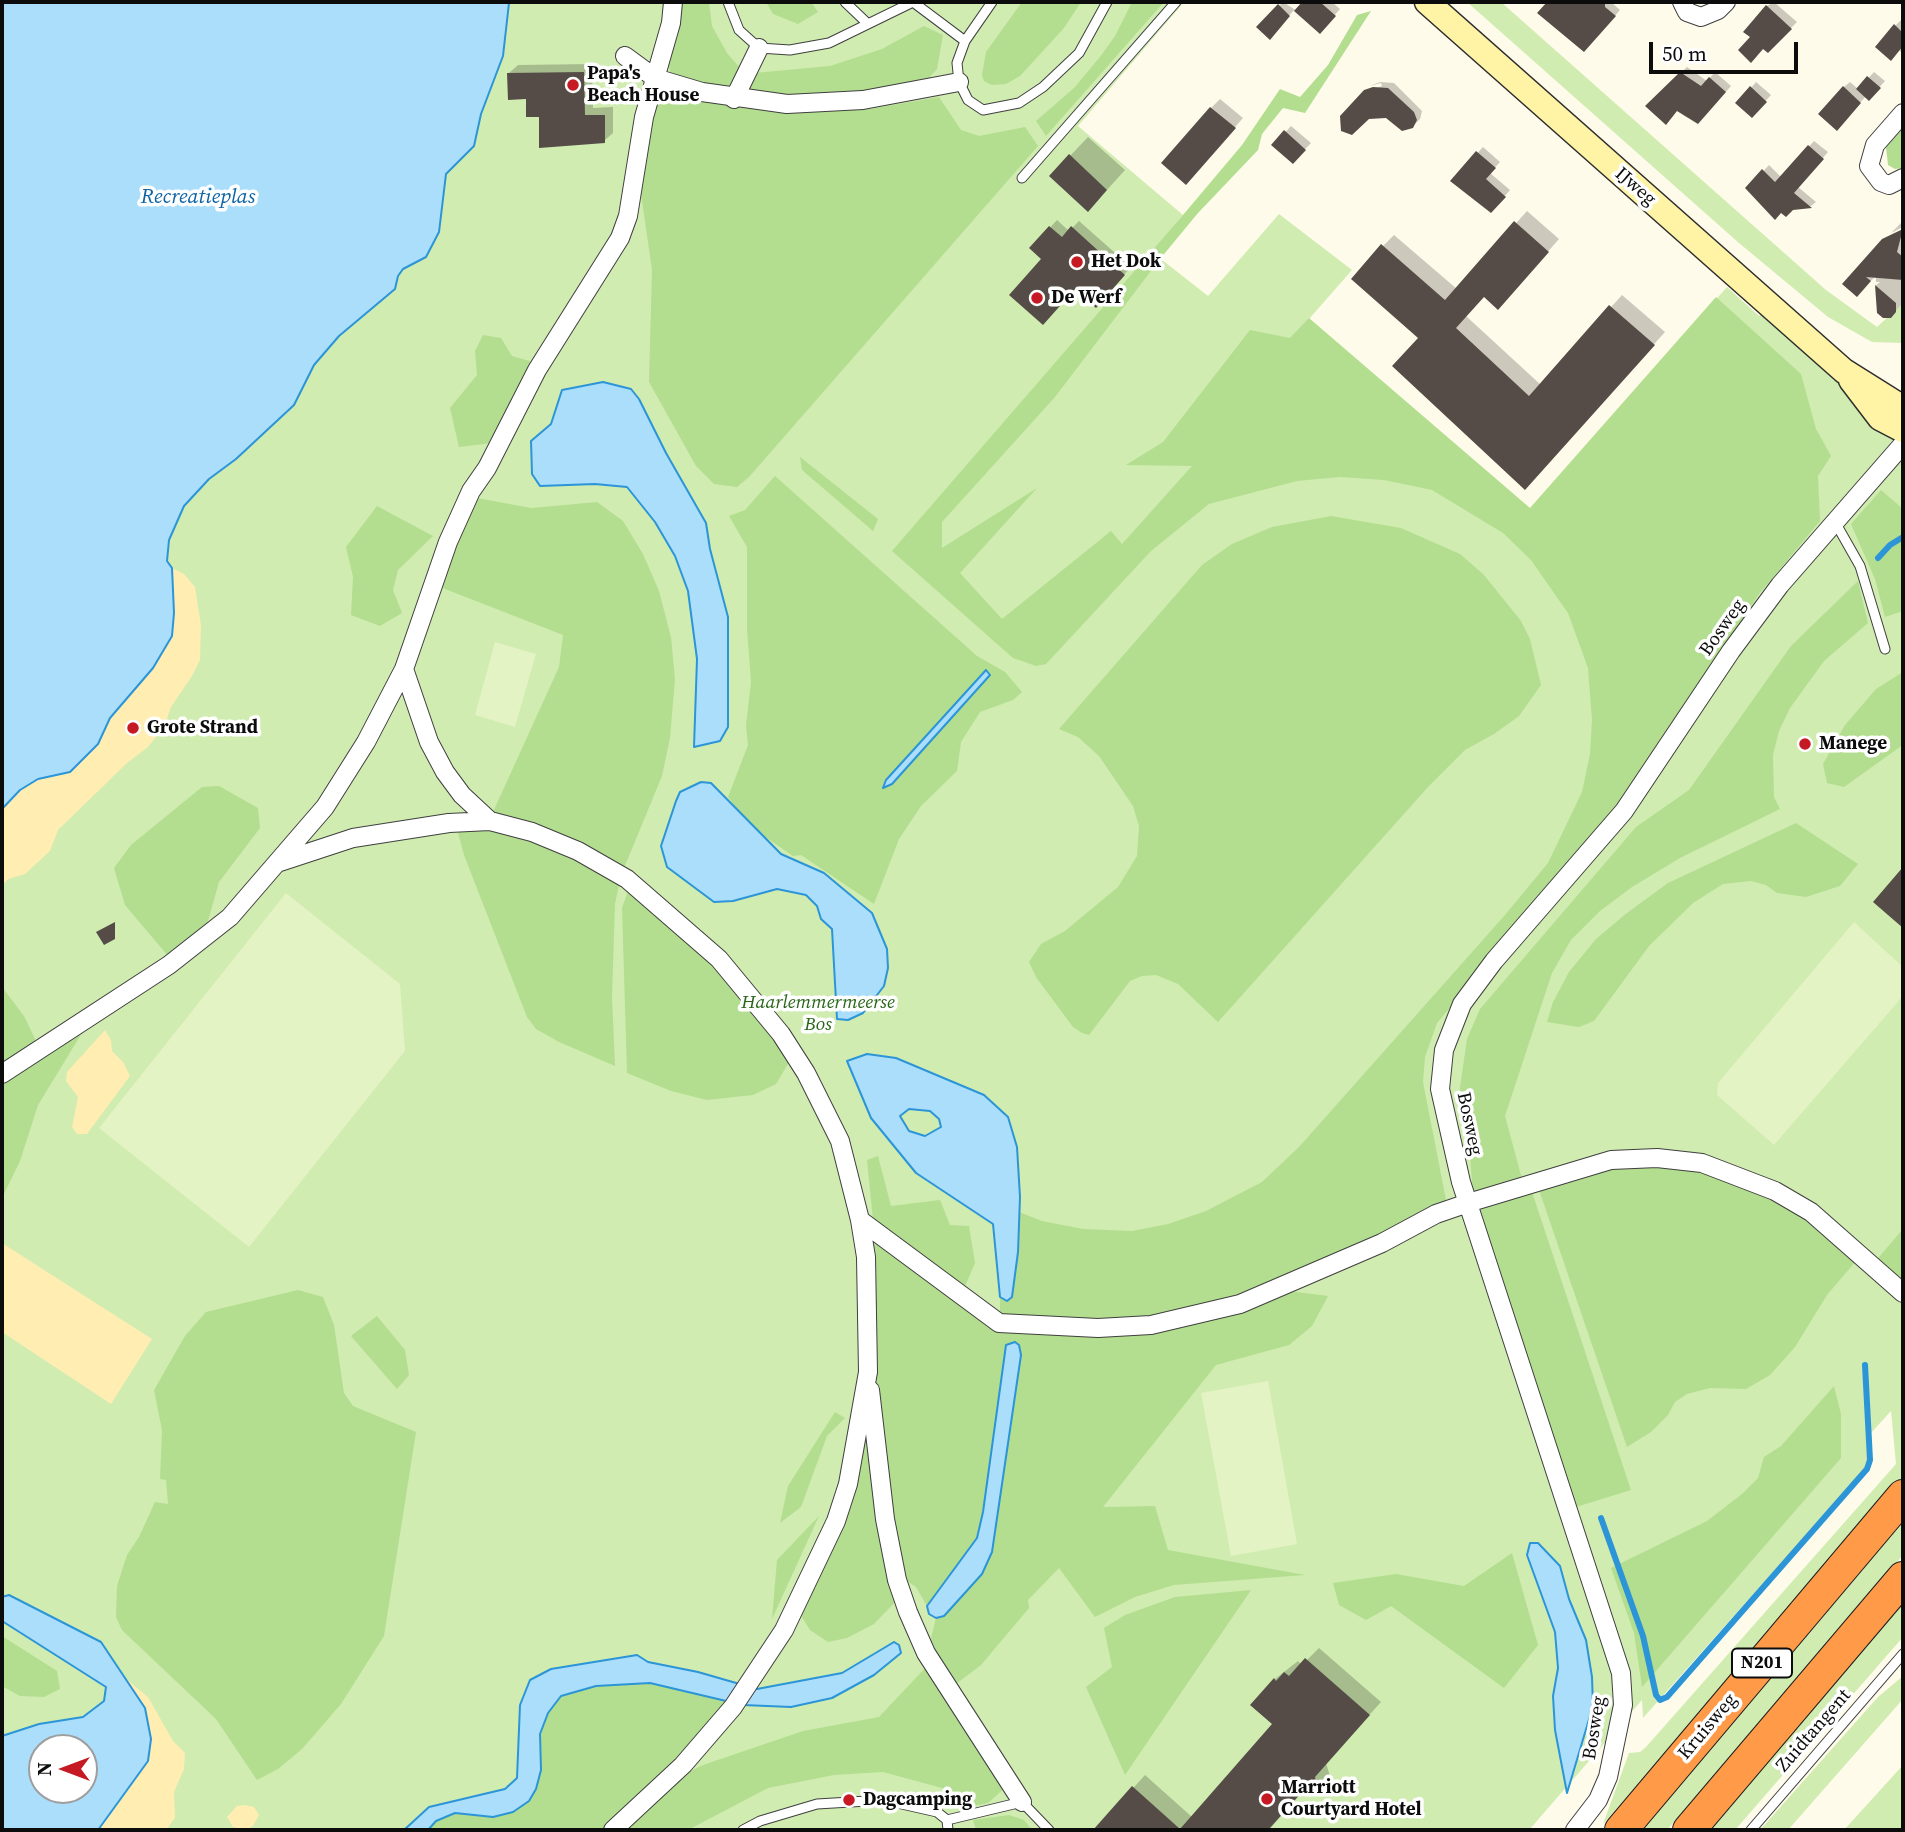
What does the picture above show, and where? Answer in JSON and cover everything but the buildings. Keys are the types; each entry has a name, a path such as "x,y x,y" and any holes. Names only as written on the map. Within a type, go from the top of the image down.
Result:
{"highway":[{"name":"Kruisweg","path":"1621,1830 1903,1496"},
{"name":"N201","path":"1689,1830 1903,1578"}],"street":[{"path":"2,1074 169,965 230,917 325,807 366,742 404,670 461,512 527,395 537,370 620,238 628,216 644,117 671,23 673,2"},
{"name":"IJweg","path":"1427,2 1844,371 1895,402 1903,411"},
{"path":"1682,2 1687,12 1701,17 1718,10 1726,2"},
{"path":"734,99 759,48"},
{"path":"625,56 655,78 734,99 787,104 863,100 959,82"},
{"path":"1903,113 1875,145 1869,166 1881,182 1889,185 1903,178"},
{"name":"IJweg","path":"1844,371 1880,418 1903,430"},
{"name":"Bosweg","path":"1575,1830 1598,1800 1608,1777 1623,1705 1621,1673 1468,1203 1448,1132 1440,1089 1444,1050 1462,1004 1494,961 1624,811 1731,651 1780,585 1903,444"},
{"path":"404,670 429,742 445,772 462,795 490,821"},
{"path":"280,862 353,838 449,823 490,821 532,832 578,851 627,879 719,958 781,1034 812,1083 840,1141 860,1220 866,1257 868,1372 885,1519 897,1580 926,1653 1022,1802"},
{"path":"860,1220 999,1323 1098,1328 1151,1325 1240,1304 1382,1243 1436,1213 1611,1160 1657,1158 1702,1163 1775,1191 1811,1212 1903,1293"},
{"path":"613,1830 683,1765 733,1707 784,1630 836,1521 848,1484 868,1372"}],"lane":[{"path":"728,2 739,30 759,48 790,50 829,43 913,2 965,41"},
{"path":"845,2 868,24"},
{"path":"992,2 965,41 957,63 959,82 968,100 983,110 1019,103 1043,87 1079,52 1107,2"},
{"path":"1022,178 1176,2"},
{"path":"1835,522 1860,566 1885,649"},
{"name":"Zuidtangent","path":"1751,1830 1903,1654"},
{"path":"743,1830 760,1821 817,1804 884,1800 937,1812 947,1820"},
{"path":"947,1820 1022,1802 1049,1830"},
{"path":"947,1820 947,1830"}],"green space":[{"name":"Haarlemmermeerse Bos","path":"2,2 1184,2 1078,126 1183,215 1152,252 1208,296 1279,214 1352,270 1309,319 1530,510 1727,287 1759,316 1764,311 1839,378 1903,444 1903,1477 1603,1824 1629,1753 1640,1752 1646,1747 1896,1464 1891,1411 1870,1434 1868,1465 1643,1718 1642,1700 1529,1830 2,1830"},
{"path":"679,2 709,2 712,26 727,53 740,68 732,94 671,75 667,61"},
{"path":"766,2 811,2 818,12 798,24 773,14"},
{"path":"1022,2 1081,2 1064,28 1020,76 1006,84 992,85 984,81 982,75 986,52"},
{"path":"1132,2 1164,2 1046,136 1036,121 1074,88 1100,57 1115,36"},
{"path":"1467,2 1501,2 1826,290 1877,327 1903,303 1903,343 1872,342 1828,317 1739,243"},
{"path":"1371,11 1305,113 1283,108 1262,134 1258,150 1198,213 1160,259 1055,397 942,522 942,548 1037,488 960,573 1002,619 1111,531 1122,544 1192,466 1126,465 1163,442 1250,330 1290,338 1309,318 1530,508 1716,297 1801,374 1816,429 1831,456 1818,476 1820,521 1759,594 1610,818 1437,1023 1425,1057 1423,1082 1447,1205 1264,1291 1150,1319 1099,1321 1000,1318 1000,1297 1007,1301 1012,1297 1019,1212 1042,1221 1083,1229 1132,1231 1168,1224 1206,1211 1262,1182 1299,1147 1548,863 1582,792 1590,754 1592,720 1588,668 1568,613 1531,560 1503,533 1432,490 1384,480 1340,477 1297,481 1209,504 1151,551 1046,664 1036,666 1013,658 892,551 1242,145 1280,89 1300,97 1328,65 1357,15"},
{"path":"924,26 943,35 937,69 926,81 842,96 743,96 754,73 830,66 882,49"},
{"path":"671,92 742,107 786,111 870,109 939,97 961,130 979,136 1025,127 1038,146 749,477 737,487 714,484 696,466 649,382 652,270 639,180 655,98"},
{"path":"1903,128 1903,168 1895,169 1888,165 1886,147"},
{"path":"483,335 501,338 512,356 533,362 492,443 459,447 450,408 477,375 475,351"},
{"path":"800,457 878,519 873,531 802,470"},
{"path":"775,476 977,656 1005,672 1022,692 1013,700 980,712 961,742 957,771 921,806 899,839 874,904 801,855 793,856 751,827 728,797 748,745 746,725 751,682 747,629 747,547 729,516 745,510"},
{"path":"1881,490 1903,509 1903,611 1885,617 1875,579 1851,524"},
{"path":"477,498 531,508 597,502 623,521 643,554 659,591 671,637 675,679 670,738 662,776 624,868 531,824 493,812 559,667 563,635 440,587 467,514"},
{"path":"377,506 433,536 398,570 393,590 402,613 380,626 351,615 353,577 346,547"},
{"path":"1331,516 1401,528 1460,554 1484,575 1521,621 1530,639 1541,685 1519,716 1465,750 1428,787 1218,1022 1178,984 1156,975 1142,976 1130,981 1089,1035 1082,1033 1073,1027 1036,977 1029,962 1041,944 1065,931 1118,887 1137,856 1139,826 1133,806 1099,756 1078,737 1059,729 1202,565 1232,544 1272,527"},
{"path":"1858,581 1868,623 1824,661 1790,708 1779,731 1773,755 1774,797 1780,809 1680,858 1632,887 1600,911 1571,940 1552,973 1505,1116 1522,1179 1473,1197 1469,1139 1458,1101 1467,1039 1480,1009 1636,827 1689,790 1791,646"},
{"path":"495,642 536,654 515,727 475,715"},
{"path":"1903,672 1903,742 1900,747 1844,787 1827,783 1823,764 1845,725 1876,689"},
{"path":"219,786 258,808 260,828 219,882 206,928 169,957 125,905 114,868 131,845 202,787"},
{"path":"1796,823 1858,864 1840,886 1806,897 1777,893 1766,885 1751,881 1723,884 1693,903 1649,946 1594,1021 1579,1027 1547,1022 1553,1002 1569,972 1596,939 1627,913 1668,883"},
{"path":"490,828 530,839 575,857 619,885 615,904 612,997 615,1066 559,1042 536,1029 527,1017 464,855 457,829"},
{"path":"628,891 712,963 783,1049 789,1062 776,1084 753,1095 707,1100 671,1091 627,1073 622,908"},
{"path":"286,893 400,984 405,1051 249,1247 99,1128"},
{"path":"1854,922 1903,967 1903,996 1774,1145 1717,1095 1718,1083"},
{"path":"2,987 24,1016 36,1041 2,1065"},
{"path":"85,1028 38,1105 20,1161 2,1198 2,1082"},
{"path":"878,1156 891,1206 940,1200 950,1225 969,1226 975,1263 963,1291 873,1220 867,1160"},
{"path":"1657,1164 1700,1169 1735,1178 1808,1217 1856,1261 1827,1295 1795,1347 1770,1375 1746,1389 1710,1388 1687,1394 1675,1402 1668,1415 1651,1432 1627,1447 1537,1184 1590,1170"},
{"path":"1530,1186 1631,1490 1576,1507 1476,1205"},
{"path":"1903,1229 1903,1287 1874,1263"},
{"path":"882,1243 992,1328 1097,1335 1281,1290 1328,1296 1312,1326 1289,1345 1216,1365 1103,1507 1155,1506 1168,1550 1305,1575 1174,1585 1135,1597 1095,1617 1059,1568 1028,1600 1029,1608 981,1665 952,1687 935,1660 931,1638 936,1618 944,1616 982,1574 992,1552 1021,1355 1019,1345 1015,1342 1006,1346 977,1538 927,1606 916,1587 901,1577 876,1389 871,1255 874,1244"},
{"path":"298,1290 323,1297 334,1325 344,1393 353,1406 416,1432 384,1636 341,1704 302,1749 278,1769 257,1780 216,1719 122,1630 116,1617 117,1586 127,1555 139,1537 155,1502 168,1504 166,1480 160,1479 162,1430 154,1390 185,1336 206,1312"},
{"path":"377,1316 405,1350 409,1375 397,1389 351,1336"},
{"path":"1268,1381 1297,1544 1231,1556 1201,1393"},
{"path":"1834,1386 1841,1414 1841,1458 1642,1687 1634,1633 1611,1568 1707,1521 1742,1494 1758,1478 1764,1457 1781,1446"},
{"path":"868,1402 898,1599 874,1624 847,1638 828,1642 810,1630 800,1614"},
{"path":"835,1412 845,1418 827,1436 801,1507 780,1523 788,1486"},
{"path":"819,1516 772,1619 777,1560"},
{"path":"1903,1516 1903,1555 1667,1830 1637,1830"},
{"path":"1512,1553 1538,1645 1504,1688 1391,1606 1366,1620 1339,1605 1333,1583 1396,1574 1464,1586"},
{"path":"1251,1590 1125,1775 1086,1687 1112,1667 1104,1628 1125,1615 1175,1597"},
{"path":"1903,1601 1903,1637 1735,1830 1708,1830"},
{"path":"2,1636 57,1671 60,1689 44,1697 20,1696 2,1686"},
{"path":"928,1665 1007,1786 988,1803 964,1808 942,1788 883,1772 834,1775 768,1788 688,1830 622,1830 678,1777 703,1765 803,1731 879,1717"},
{"path":"1903,1676 1903,1699 1788,1830 1760,1830 1878,1697"},
{"path":"650,1683 727,1701 703,1734 603,1830 428,1830 436,1821 455,1813 493,1817 541,1770 540,1734 548,1713 560,1696 596,1686"},
{"path":"1903,1765 1903,1830 1844,1830"},
{"path":"1009,1815 1024,1820 1032,1830 976,1830 973,1820"}],"sand":[{"name":"Grote Strand","path":"172,568 184,574 195,587 201,625 200,660 192,676 171,707 164,727 148,747 127,763 58,830 50,851 25,874 8,879 2,886 2,809 20,790 38,779 70,772 98,744 110,718 153,668 174,613"},
{"path":"105,1030 111,1040 112,1051 123,1062 130,1076 87,1134 77,1134 72,1127 78,1097 66,1081 67,1072"},
{"path":"2,1243 152,1339 111,1404 2,1332"},
{"path":"125,1678 148,1697 173,1741 185,1753 184,1769 174,1792 175,1818 166,1830 98,1830 148,1761 145,1708"},
{"path":"237,1806 254,1807 259,1815 253,1826 245,1830 233,1827 227,1817"}],"water":[{"name":"Recreatieplas","path":"2,2 509,3 503,56 481,114 474,146 446,174 439,232 426,257 403,269 395,289 339,336 314,365 294,405 236,459 209,479 184,506 169,540 167,561 172,568 172,636 153,668 110,718 98,744 70,772 38,779 20,790 2,809"},
{"path":"603,382 631,389 639,399 706,523 728,617 728,727 720,741 694,747 697,659 688,591 675,556 655,522 627,487 595,484 540,486 532,474 531,441 551,424 562,390"},
{"path":"986,670 990,675 892,784 883,788 886,780"},
{"path":"701,782 711,783 781,854 824,873 872,913 887,949 888,968 884,986 863,1013 848,1020 837,1019 832,929 821,919 817,906 806,895 777,889 733,901 714,902 667,867 661,846 676,801 680,792"},
{"path":"867,1054 896,1058 984,1095 1008,1117 1017,1147 1020,1197 1018,1252 1012,1297 1007,1301 1000,1297 993,1224 916,1173 871,1118 847,1061","holes":["909,1109 930,1111 939,1119 941,1127 925,1136 909,1131 900,1116"]},
{"path":"1015,1342 1019,1345 1021,1355 992,1552 982,1574 944,1616 936,1618 929,1614 927,1606 977,1538 1006,1345"},
{"path":"1530,1543 1538,1543 1560,1566 1569,1599 1586,1640 1592,1677 1593,1706 1567,1793 1555,1730 1553,1696 1558,1668 1555,1632 1527,1555"},
{"path":"9,1595 101,1642 145,1708 151,1739 148,1761 98,1830 2,1830 2,1736 39,1724 83,1717 104,1701 106,1687 2,1621 2,1597"},
{"path":"894,1642 899,1645 901,1653 874,1675 832,1698 791,1707 743,1705 650,1683 596,1686 561,1696 548,1713 540,1734 541,1770 536,1789 529,1801 513,1812 493,1817 455,1813 436,1821 428,1830 404,1830 429,1807 505,1789 517,1778 520,1705 530,1680 551,1669 637,1655 648,1662 698,1672 757,1689 842,1673"}],"waterway":[{"path":"1878,558 1890,545 1903,537"},
{"path":"1601,1518 1643,1636 1656,1695 1660,1700 1667,1697 1867,1469 1870,1460 1865,1365"}],"place":[{"name":"Papa's Beach House","path":"573,85"},
{"name":"Het Dok","path":"1077,262"},
{"name":"De Werf","path":"1037,298"},
{"name":"Grote Strand","path":"133,728"},
{"name":"Manege","path":"1805,744"},
{"name":"Marriott Courtyard Hotel","path":"1267,1799"},
{"name":"Dagcamping","path":"849,1800"}]}
